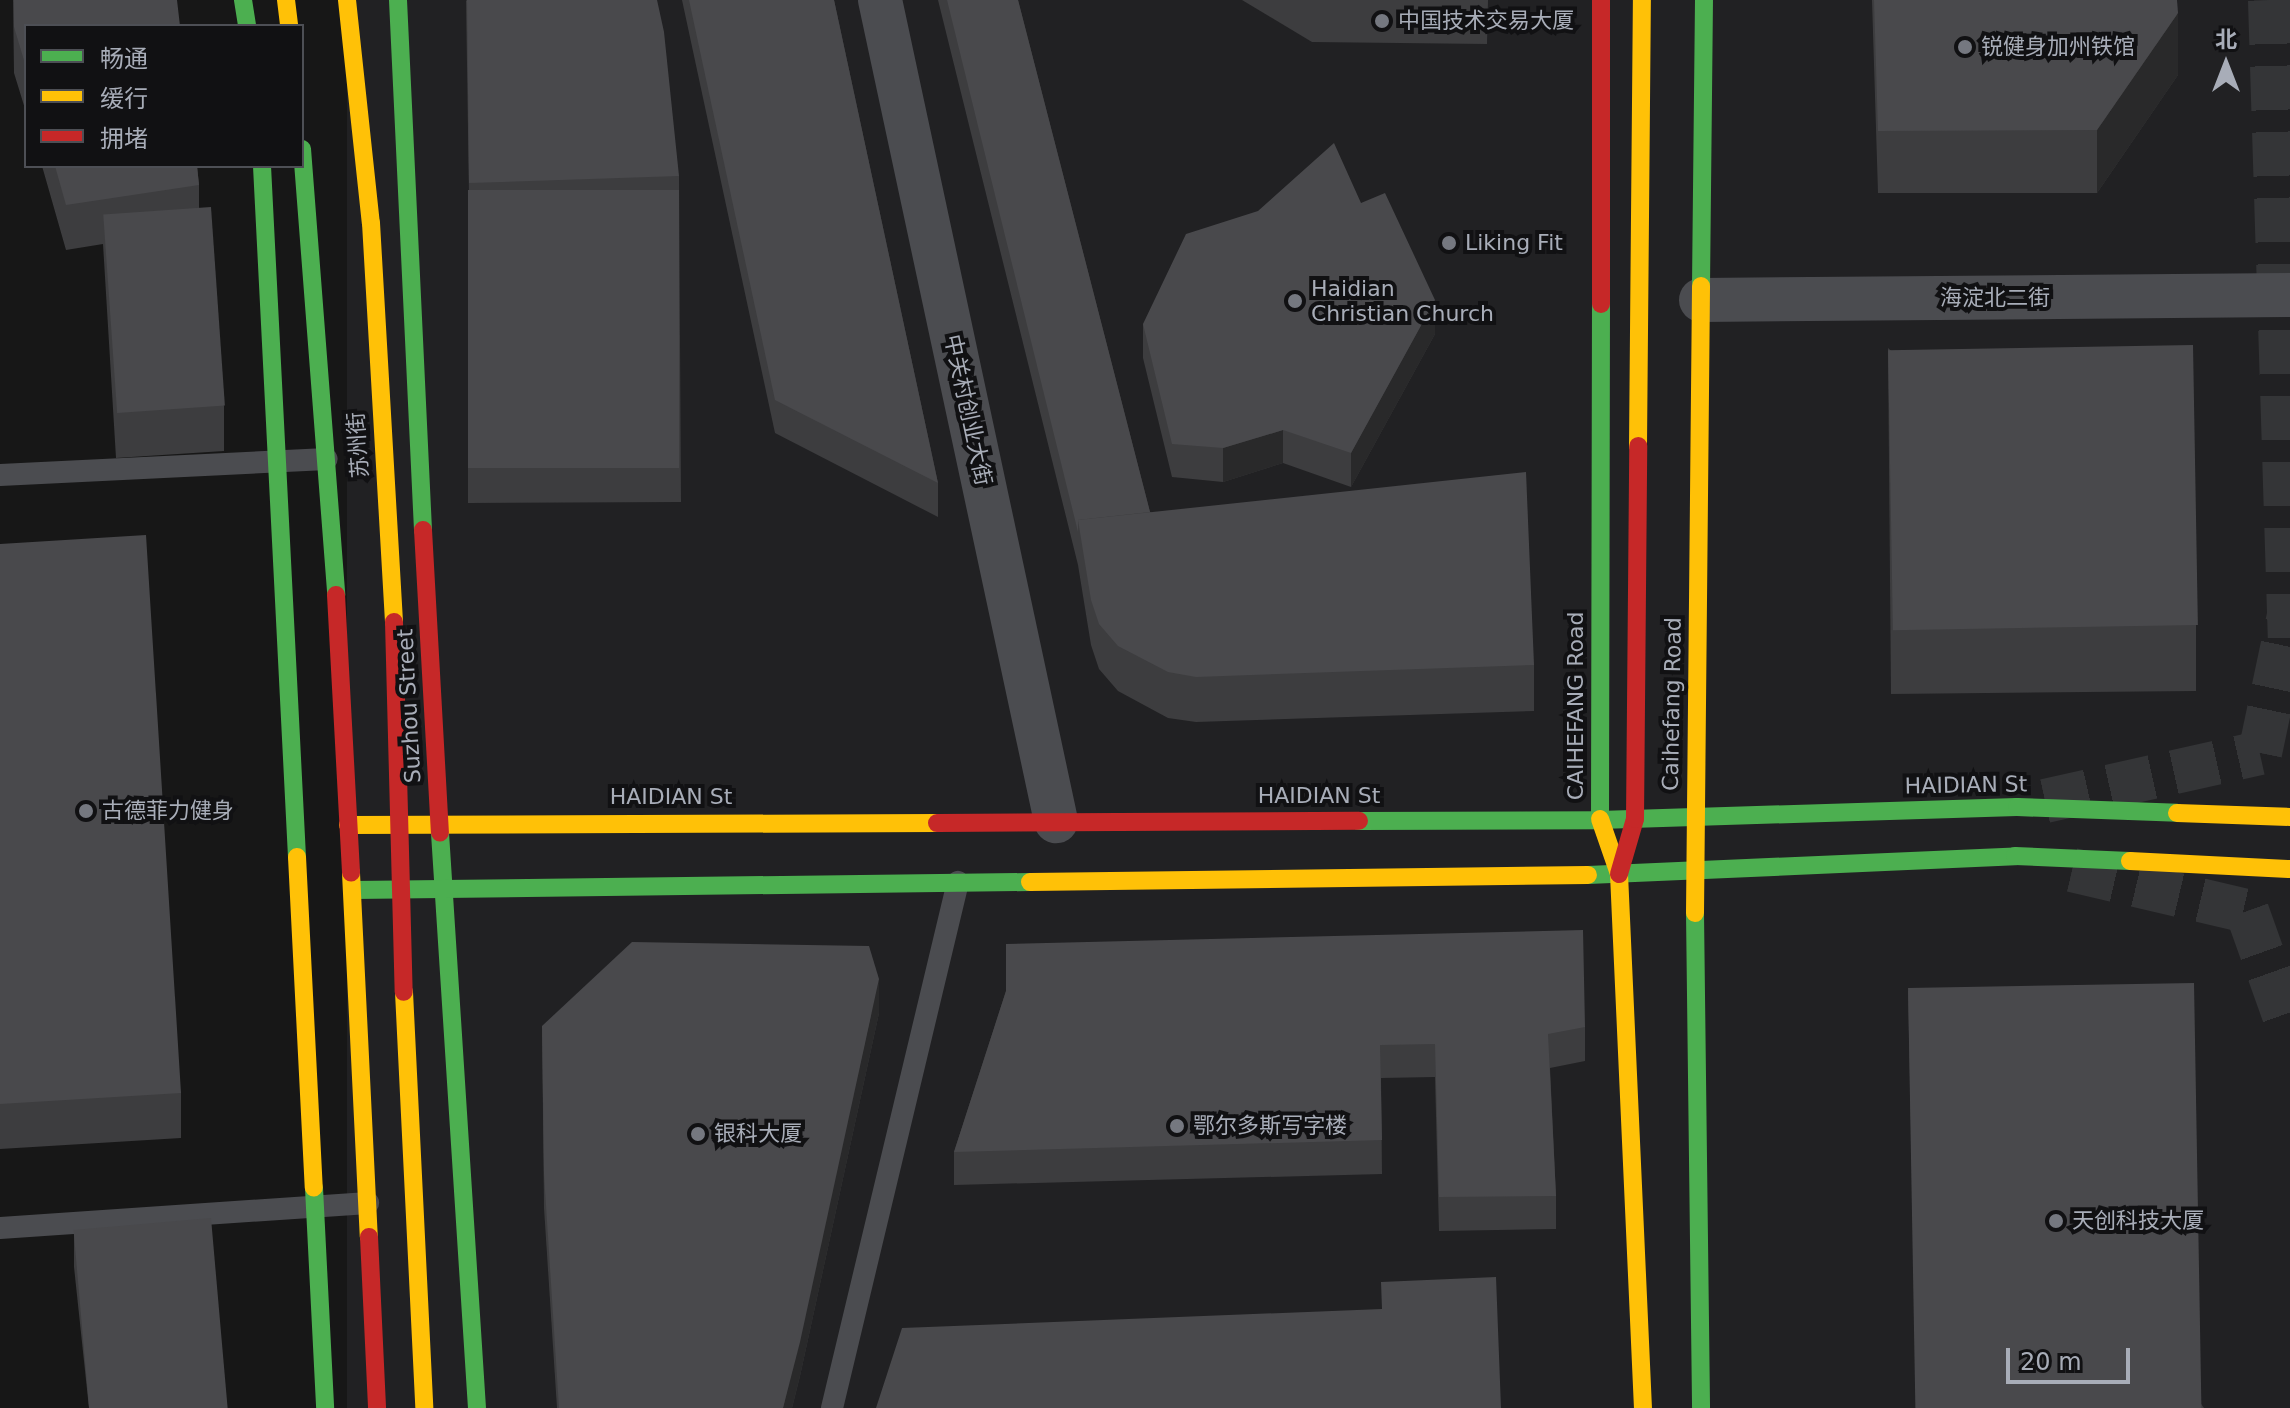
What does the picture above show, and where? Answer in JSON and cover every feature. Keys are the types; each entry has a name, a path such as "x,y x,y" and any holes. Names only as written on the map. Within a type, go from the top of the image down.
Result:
{"main road":[{"path":"243,0 247,24"},
{"path":"286,0 289,24"},
{"name":"苏州街","path":"347,0 371,223 403,888"},
{"name":"Suzhou Street","path":"398,0 440,823 477,1408"},
{"name":"CAIHEFANG Road","path":"1601,0 1600,820 1619,874 1643,1408"},
{"path":"1619,874 1635,819 1642,0"},
{"name":"Caihefang Road","path":"1701,1408 1694,818 1704,0"},
{"path":"262,168 325,1408"},
{"name":"苏州街","path":"304,168 327,459 353,890"},
{"name":"HAIDIAN St","path":"348,825 1600,820 2017,807 2290,817"},
{"path":"377,1408 353,890 1694,874 2015,856 2290,869"},
{"path":"403,888 424,1408"}],"street":[{"name":"中关村创业大街","path":"880,0 1056,821"},
{"name":"海淀北二街","path":"1701,300 2290,295"}],"lane":[{"path":"0,475 327,459"},
{"path":"832,1408 958,882"},
{"path":"0,1228 368,1203"}],"shaded area":[{"path":"347,0 2290,0 2290,1408 347,1408"}],"building":[{"path":"14,0 177,0 180,24 24,24 24,60 14,27"},
{"path":"467,0 657,0 664,32 679,176 469,183"},
{"path":"689,0 834,0 938,483 775,400"},
{"path":"947,0 1018,0 1150,512 1078,520 1078,532"},
{"path":"1874,0 2177,0 2178,13 2097,130 1878,131"},
{"name":"Haidian Christian Church","path":"1334,143 1361,203 1385,193 1435,300 1351,453 1283,430 1223,448 1172,444 1143,324 1186,234 1258,211"},
{"path":"56,168 197,168 199,185 66,205"},
{"path":"468,190 679,190 679,468 468,468"},
{"path":"211,207 225,406 117,413 103,215"},
{"path":"2193,345 2198,625 1893,630 1888,350"},
{"path":"1526,472 1534,665 1196,677 1168,672 1118,646 1099,624 1091,600 1078,520"},
{"path":"146,535 181,1093 0,1104 0,544"},
{"name":"鄂尔多斯写字楼","path":"1583,930 1585,1027 1548,1034 1556,1196 1439,1197 1435,1044 1380,1045 1382,1140 954,1152 1006,991 1006,944"},
{"name":"银科大厦","path":"632,942 869,946 879,979 783,1408 559,1408 544,1174 542,1026"},
{"name":"天创科技大厦","path":"2194,983 2201,1408 1915,1408 1908,988"},
{"path":"211,1218 228,1408 89,1408 74,1230"},
{"path":"1496,1277 1501,1408 876,1408 902,1328 1382,1309 1381,1282"}],"tunnel":[{"path":"2270,0 2290,643"},
{"path":"2045,801 2260,753 2289,615"},
{"path":"2072,870 2247,911 2290,1032"}],"traffic: fast":[{"path":"243,0 247,24"},
{"path":"398,0 423,530"},
{"path":"1701,286 1704,0"},
{"path":"262,168 297,857"},
{"path":"303,168 336,595"},
{"path":"1600,819 1601,304"},
{"path":"1359,821 1600,820 2017,807 2177,813"},
{"path":"440,833 477,1408"},
{"path":"1588,875 2015,856 2130,861"},
{"path":"353,890 1030,882"},
{"path":"1695,913 1701,1408"},
{"path":"314,1188 325,1408"}],"traffic: slow":[{"path":"286,0 289,24"},
{"path":"347,0 371,223 394,622"},
{"path":"1638,446 1642,0"},
{"path":"1695,913 1701,286"},
{"path":"2177,813 2290,817"},
{"path":"1600,819 1619,874 1643,1408"},
{"path":"348,825 937,823"},
{"path":"297,857 314,1188"},
{"path":"2130,861 2290,869"},
{"path":"351,873 369,1237"},
{"path":"1030,882 1588,875"},
{"path":"404,992 424,1408"}],"traffic: jam":[{"path":"1601,0 1601,304"},
{"path":"1619,874 1635,819 1638,446"},
{"path":"423,530 440,833"},
{"path":"336,595 351,873"},
{"path":"394,622 404,992"},
{"path":"937,823 1359,821"},
{"path":"369,1237 377,1408"}],"place":[{"name":"中国技术交易大厦","path":"1382,21"},
{"name":"锐健身加州铁馆","path":"1965,47"},
{"name":"Liking Fit","path":"1449,243"},
{"name":"Haidian Christian Church","path":"1295,301"},
{"name":"古德菲力健身","path":"86,811"},
{"name":"鄂尔多斯写字楼","path":"1177,1126"},
{"name":"银科大厦","path":"698,1134"},
{"name":"天创科技大厦","path":"2056,1221"}]}
